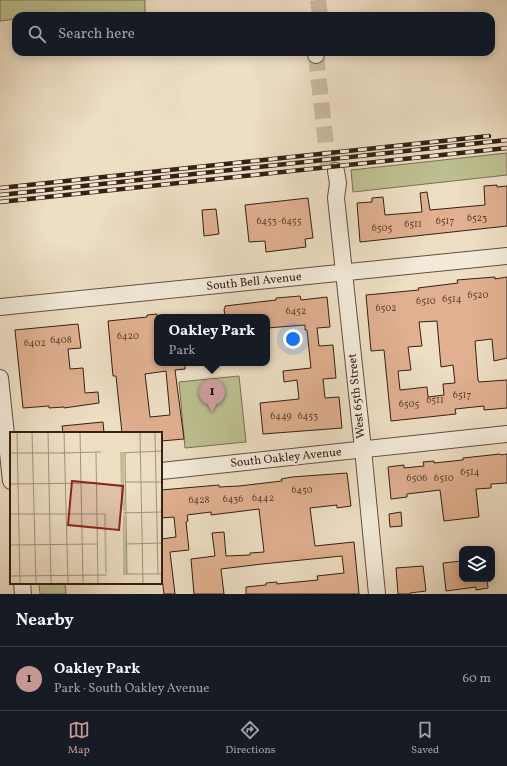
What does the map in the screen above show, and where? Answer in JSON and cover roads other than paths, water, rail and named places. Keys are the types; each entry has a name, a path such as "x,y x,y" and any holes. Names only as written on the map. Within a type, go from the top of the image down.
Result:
{"street":[{"name":"West 65th Street","path":"332,171 338,183 336,198 343,273 363,450 377,594"},
{"name":"South Bell Avenue","path":"0,307 507,256"},
{"path":"0,378 10,473"},
{"name":"South Oakley Avenue","path":"162,471 507,434"},
{"path":"0,488 10,487"},
{"path":"22,584 23,594"}],"tunnel":[{"path":"318,0 320,12"},
{"path":"316,56 329,172"}],"railway":[{"path":"0,188 489,136"},
{"path":"0,195 507,140"},
{"path":"0,202 507,148"}],"place":[{"name":"Oakley Park","path":"212,412"}]}
